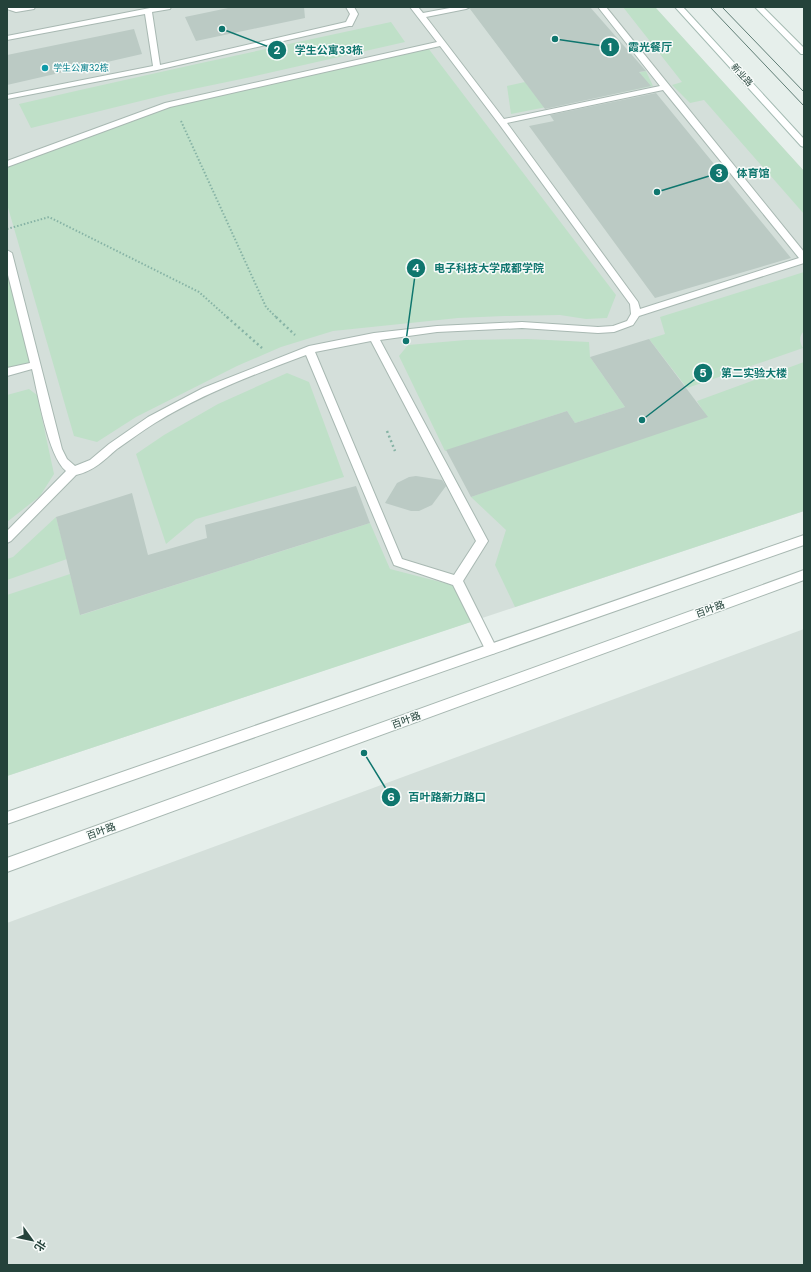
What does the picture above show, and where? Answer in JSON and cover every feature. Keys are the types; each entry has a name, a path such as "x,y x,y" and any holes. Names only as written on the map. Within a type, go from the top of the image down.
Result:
{"street":[{"path":"7,7 16,10 30,7"},
{"path":"7,38 167,7"},
{"path":"7,97 156,68 349,24 354,14 350,7"},
{"path":"414,7 502,122 635,304 636,314"},
{"path":"421,16 466,7"},
{"path":"7,538 73,471 83,469 94,463 113,447 152,420 207,391 309,350 374,337 437,329 522,325 598,330 614,329 630,323 636,314 804,259 602,7"},
{"name":"新业路","path":"679,7 804,144"},
{"path":"759,7 804,52"},
{"path":"148,11 156,68"},
{"path":"7,164 174,104 442,43"},
{"path":"502,122 665,87"},
{"path":"7,253 57,449 61,460 73,471"},
{"path":"374,337 482,540 457,581"},
{"path":"309,350 398,562 457,581 491,650"},
{"path":"7,372 35,365"},
{"path":"7,818 804,540"},
{"name":"百叶路","path":"7,865 804,575"}],"path":[{"path":"174,104 266,307 287,326 309,350"},
{"path":"7,229 49,217 199,292 277,362"},
{"path":"387,431 395,451"}],"shaded area":[{"path":"7,7 655,7 804,171 804,511 7,776"},
{"path":"804,629 804,1265 7,1265 7,923"}],"green space":[{"path":"623,7 655,7 804,171 804,214 704,100 690,103 672,85 682,82"},
{"path":"391,22 405,42 169,94 31,128 19,104 158,72"},
{"path":"428,48 616,295 607,318 586,319 560,315 458,318 333,331 281,347 237,366 136,417 97,442 74,436 7,204 7,165 168,105"},
{"path":"646,71 653,86 511,114 507,86 525,82 536,96"},
{"path":"7,253 35,365 7,372"},
{"path":"804,272 804,331 800,339 803,348 687,388 649,339 665,334 660,317"},
{"path":"527,339 589,342 590,357 625,407 575,423 567,411 445,451 399,356 408,345 466,340"},
{"path":"804,362 804,511 515,607 495,565 506,530 471,497 705,414 697,401"},
{"path":"287,373 309,382 344,477 196,519 166,544 136,454 164,435 218,404"},
{"path":"29,389 37,395 54,474 40,496 7,522 7,395"},
{"path":"56,517 67,559 7,580 7,559 13,557"},
{"path":"370,523 390,569 460,587 477,620 7,776 7,595 70,574 81,615"}],"building":[{"path":"233,7 304,7 305,18 196,41 185,17"},
{"path":"471,7 590,7 646,71 639,72 651,86 545,109 470,9"},
{"name":"学生公寓32栋","path":"134,29 142,54 7,85 7,55"},
{"path":"656,93 791,258 655,298 529,126 554,121 550,115"},
{"path":"649,339 708,417 471,497 446,450 567,411 575,423 625,407 590,357"},
{"path":"416,476 442,480 446,486 432,505 419,511 411,511 385,503 397,483 409,477"},
{"path":"356,486 370,523 80,615 56,517 132,493 148,555 207,538 205,525"}],"tram line":[{"path":"710,7 804,106"},
{"path":"722,7 804,92"}],"place":[{"name":"学生公寓33栋","path":"222,29"},
{"name":"霞光餐厅","path":"555,39"},
{"name":"学生公寓32栋","path":"45,68"},
{"name":"体育馆","path":"657,192"},
{"name":"电子科技大学成都学院","path":"406,341"},
{"name":"第二实验大楼","path":"642,420"},
{"name":"百叶路新力路口","path":"364,753"}]}
